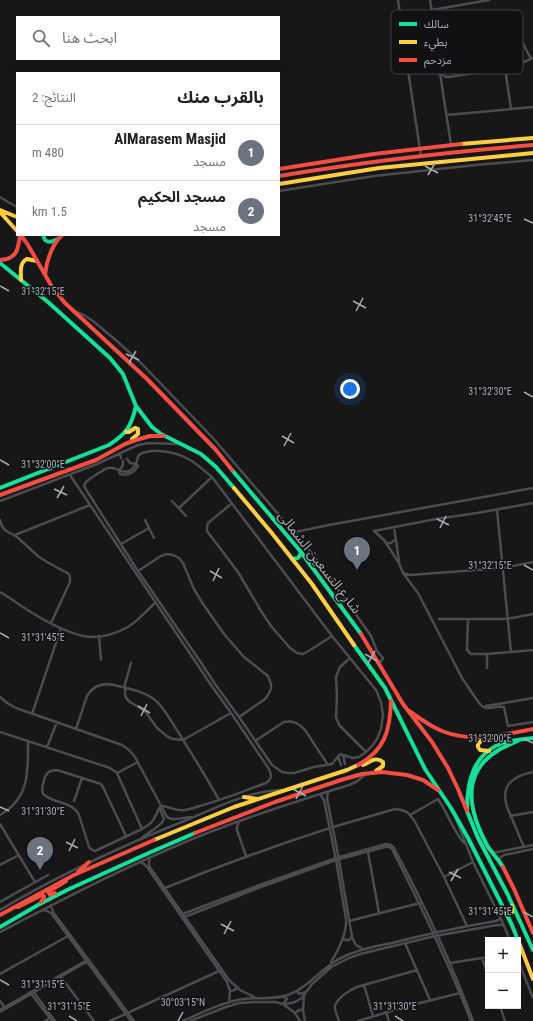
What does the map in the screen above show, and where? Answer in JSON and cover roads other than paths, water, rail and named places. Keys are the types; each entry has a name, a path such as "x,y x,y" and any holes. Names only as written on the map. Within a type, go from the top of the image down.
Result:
{"main road":[{"path":"280,169 385,152 533,138"},
{"path":"510,140 511,147"},
{"path":"280,176 370,162 533,145"},
{"path":"280,184 379,168 533,153"},
{"path":"0,211 16,217"},
{"path":"0,211 16,230"},
{"path":"0,261 8,259 15,254 18,248 20,236"},
{"name":"شارع التسعين الشمالى","path":"21,236 64,303 147,378 187,420 224,460 310,563 353,623 404,706 432,742 448,768 478,838 513,904 533,950"},
{"path":"43,236 49,242 58,239"},
{"path":"45,274 50,253 61,236"},
{"path":"21,280 20,266 22,261 27,259 38,261"},
{"name":"شارع التسعين الشمالى","path":"0,261 85,335 113,362 122,372 136,406 149,424 165,436 201,454 216,467 301,569 378,678 391,701 418,757 454,813 471,844 517,937"},
{"path":"0,488 102,448 119,439 126,432 132,422 136,406"},
{"path":"126,432 129,432 135,428 139,430 139,434 133,438 132,441"},
{"path":"0,495 102,457 132,441 143,437 165,436"},
{"path":"79,465 81,470"},
{"path":"292,559 299,558 302,552"},
{"path":"301,569 303,564 306,562 310,563"},
{"path":"359,765 373,756 380,748 384,740 390,720 391,701"},
{"path":"404,706 426,723 453,735 482,738 533,729"},
{"path":"488,751 482,751 479,749 477,746 479,742 502,734"},
{"path":"467,811 467,794 471,778 478,764 488,751 504,743 533,738"},
{"path":"519,740 499,749 482,764 477,772 472,787 471,803 474,816 483,836 492,852 499,860 533,933"},
{"path":"0,915 73,876 125,852 227,810 344,768 366,764 376,758 380,759 383,762 382,767 371,773"},
{"path":"89,862 63,884 49,891 49,894 52,895 67,887 114,871 130,860 230,818 336,782 371,773 392,772 413,776 438,790"},
{"path":"244,797 259,799"},
{"path":"275,802 277,808"},
{"path":"227,810 227,817 230,818"},
{"path":"218,814 221,817 221,822"},
{"path":"188,835 190,840"},
{"path":"0,926 77,884"},
{"path":"10,909 43,895 44,899 37,905"},
{"path":"504,911 509,914 511,913 513,904"},
{"path":"512,926 514,920 517,919 521,922"},
{"name":"شارع التسعين الشمالى","path":"521,948 533,980"},
{"path":"527,982 533,980"}],"street":[{"path":"398,0 399,10"},
{"path":"430,0 432,10 489,0"},
{"path":"523,43 532,59"},
{"path":"409,74 421,156"},
{"path":"440,74 451,145"},
{"path":"442,74 449,78 471,74"},
{"path":"506,74 511,109"},
{"path":"447,115 533,107"},
{"path":"280,191 374,176 533,160"},
{"path":"0,197 16,206"},
{"path":"72,310 84,315 101,327 142,363 212,437 312,553 370,636 377,651 383,658 378,664"},
{"path":"0,502 70,475 135,446 145,444 181,444"},
{"path":"155,451 169,452 185,457 212,477 332,636 376,690 381,702 383,715 381,729 377,739 366,752 356,758 341,754 333,763 294,773 282,772 272,765 138,571 86,490 84,485 87,481 106,469 110,468 119,471 128,471 136,464 139,455 143,453 155,451"},
{"path":"124,452 130,463 136,464"},
{"path":"119,471 123,465 120,454"},
{"path":"70,475 270,772 271,777 266,783 185,811 161,806"},
{"path":"179,508 212,477"},
{"path":"294,532 533,488"},
{"path":"172,501 186,516"},
{"path":"533,503 374,531 386,542 399,563 403,573 418,592 462,678 482,707 504,707 508,726 533,722"},
{"path":"231,504 208,523 207,531 238,572 271,626 290,648 297,653 303,654 332,636"},
{"path":"15,536 90,505"},
{"path":"497,510 511,652"},
{"path":"0,520 5,530 15,536 39,558 70,576 70,582 51,623"},
{"path":"145,520 154,538"},
{"path":"394,527 399,563"},
{"path":"121,544 149,528"},
{"path":"386,542 391,543 396,539"},
{"path":"138,571 161,556 167,554 179,558 183,563 201,601 224,634 244,657 268,676 271,684 271,689 268,695 265,699 239,717"},
{"path":"403,573 410,575 502,568 533,562"},
{"path":"0,592 10,597 22,607 51,623 84,636 99,636 114,633 126,628 155,603"},
{"path":"439,619 508,619 533,614"},
{"path":"468,620 467,650 473,654 533,650"},
{"path":"32,714 61,628"},
{"path":"99,636 101,660"},
{"path":"487,654 487,668"},
{"path":"350,658 340,667 336,677 336,717 339,725 366,752"},
{"path":"130,663 125,682 125,694 128,701 145,711 160,731 168,737 183,740 231,713"},
{"path":"76,729 87,696 93,688 108,684 125,687 144,693 156,700 165,712 219,800"},
{"path":"0,697 16,708 122,745 133,754 167,817 170,820 183,817 193,817"},
{"path":"486,706 533,698"},
{"path":"47,748 57,722"},
{"path":"255,741 284,722 295,722 305,730 328,765"},
{"path":"0,732 110,768 117,773 142,829"},
{"path":"0,815 10,808 15,802 25,784 28,772 28,741"},
{"path":"343,755 344,768"},
{"path":"338,756 344,768"},
{"path":"117,773 138,762"},
{"path":"126,836 102,785 57,770 47,773 42,788 43,793 46,796 72,806 77,811 91,850 96,850 148,826 156,816 158,808 161,806"},
{"path":"524,847 510,816 505,802 505,795 511,782 520,775 533,772"},
{"path":"0,932 114,871 239,821 356,782 366,774"},
{"path":"74,801 82,778"},
{"path":"0,910 89,862 193,817 244,797 265,792 286,790"},
{"path":"328,791 327,798 331,827 352,937 356,945 363,950"},
{"path":"320,794 324,800 331,827"},
{"path":"410,815 438,799 460,837 466,844"},
{"path":"141,839 148,832 162,823 164,819 160,810 161,806"},
{"path":"165,888 246,856 331,827 395,809 406,812 414,820 444,877 467,926"},
{"path":"510,816 533,812"},
{"path":"454,813 473,862 509,937"},
{"path":"239,821 237,824 237,830 246,856"},
{"path":"0,824 35,882"},
{"path":"229,825 237,830"},
{"path":"181,917 257,887 337,859 389,844 392,846 417,891 467,1007"},
{"path":"492,852 533,845"},
{"path":"337,859 385,847 391,848 450,963 472,1021"},
{"path":"499,860 504,855 533,849"},
{"path":"368,852 379,913"},
{"path":"0,865 19,854"},
{"path":"150,857 150,866 229,980 246,993 258,998"},
{"path":"331,964 338,951 346,927 337,859"},
{"path":"139,862 146,866 229,985 229,1002"},
{"path":"444,877 473,862"},
{"path":"0,902 48,875"},
{"path":"349,921 420,903"},
{"path":"51,905 53,912 134,1021"},
{"path":"43,910 51,913 88,960"},
{"path":"190,1021 239,1003 271,1002 287,1004 295,1002 302,998 312,984 330,968 360,954 467,926 496,922 501,919"},
{"path":"183,1021 229,1002 243,999 282,997 292,993 345,955 436,934 503,924"},
{"path":"0,974 68,936"},
{"path":"343,938 349,940 352,937"},
{"path":"405,943 430,1000"},
{"path":"482,958 487,973"},
{"path":"450,963 485,958"},
{"path":"32,992 88,960"},
{"path":"0,1011 88,960"},
{"path":"521,967 533,998"},
{"path":"339,1021 335,1008 336,1002 348,992 357,987 417,970"},
{"path":"110,1021 219,971"},
{"path":"60,977 94,1021"},
{"path":"364,985 373,1016"},
{"path":"230,992 235,990 237,987"},
{"path":"298,990 298,993 300,994 307,991"},
{"path":"32,992 51,1020 45,1021"},
{"path":"32,992 56,1021"},
{"path":"358,1021 386,1012 460,993"},
{"path":"304,994 303,1010 305,1021"},
{"path":"282,997 286,998 287,1000 283,1004"},
{"path":"0,1001 5,1008"},
{"path":"283,1004 295,1013 300,1021"},
{"path":"501,1009 505,1021"},
{"path":"295,1013 299,1010 303,1010"},
{"path":"386,1012 389,1021"},
{"path":"127,1013 131,1021"}],"place":[{"name":"AlMarasem Masjid","path":"357,570"},
{"name":"مسجد الحكيم","path":"40,870"}]}
